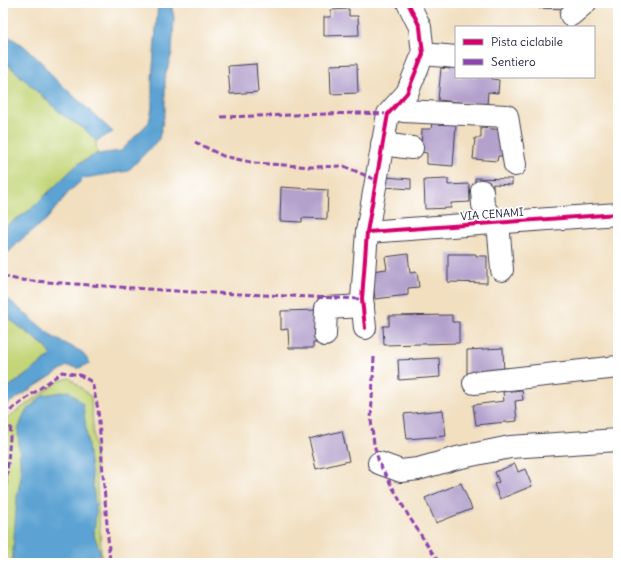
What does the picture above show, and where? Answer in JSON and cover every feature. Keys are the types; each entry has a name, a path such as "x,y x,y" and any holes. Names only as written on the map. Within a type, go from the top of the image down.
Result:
{"street":[{"path":"365,328 362,299 367,232 388,114 406,93 423,54 420,27 408,3"},
{"path":"423,54 455,57"},
{"path":"397,105 403,111 507,116 515,165"},
{"path":"382,144 412,148"},
{"path":"482,191 483,206 495,222 502,270"},
{"name":"VIA CENAMI","path":"367,232 618,214"},
{"path":"325,335 326,308 363,306"},
{"path":"474,383 618,367"},
{"path":"379,463 401,471 418,469 457,458 510,447 618,440"}],"green space":[{"path":"3,60 64,116 85,129 96,141 97,154 78,164 30,210 3,228"},
{"path":"3,314 46,347 51,356 3,390"},
{"path":"70,378 91,397 102,563 3,563 3,421 59,381"}],"water":[{"path":"158,3 171,3 174,18 172,53 165,77 165,112 159,139 128,171 84,178 68,193 46,220 22,239 3,258 3,228 30,210 78,164 97,154 121,151 149,122 152,108 152,79"},
{"path":"3,33 24,46 41,62 54,78 113,132 96,141 85,129 64,116 3,60"},
{"path":"3,295 53,337 82,352 90,363 79,368 67,366 3,407 3,390 51,356 46,347 3,314"},
{"path":"69,391 83,404 96,511 94,535 100,551 100,563 12,563 17,497 21,477 18,430 25,412 43,395"}],"building":[{"path":"538,3 567,3 567,9 538,8"},
{"path":"349,9 349,16 358,16 359,35 324,36 324,17 331,17 331,10"},
{"path":"451,63 455,63 455,78 492,78 499,80 498,93 488,92 487,105 438,100 441,68 450,69"},
{"path":"256,64 258,92 230,94 228,66"},
{"path":"357,64 358,93 331,94 330,65"},
{"path":"432,122 456,124 453,166 427,164 427,153 421,152 422,129 431,129"},
{"path":"481,128 504,130 502,156 498,156 497,161 473,159 475,138 481,138"},
{"path":"385,177 411,179 411,189 384,187"},
{"path":"475,178 512,179 512,185 493,184 493,188 475,187"},
{"path":"448,179 448,185 469,184 470,202 451,203 451,208 425,209 424,180"},
{"path":"281,187 328,190 327,219 302,218 302,222 280,221"},
{"path":"408,254 410,273 417,272 419,287 408,288 408,295 375,299 372,271 387,269 385,257"},
{"path":"448,254 476,254 476,256 487,256 487,283 448,282"},
{"path":"319,310 320,343 313,343 313,348 289,348 288,329 281,330 281,311"},
{"path":"452,315 452,322 459,322 459,343 384,345 383,326 389,326 389,316"},
{"path":"503,348 504,376 467,377 467,350"},
{"path":"439,358 440,377 399,380 398,360"},
{"path":"522,390 523,400 515,401 517,421 476,425 473,405 504,401 503,392"},
{"path":"443,410 446,436 407,439 404,414"},
{"path":"342,431 349,461 316,469 309,439"},
{"path":"515,464 518,472 525,469 532,486 500,499 494,484 499,482 495,472"},
{"path":"461,483 472,509 436,523 425,498"}],"marked path":[{"path":"221,117 359,113 388,114"},
{"path":"195,142 223,156 255,163 312,167 344,166 376,180"},
{"path":"3,278 7,277 19,280 190,292 362,299"},
{"path":"374,357 371,420 374,444 379,463 408,515 439,563"},
{"path":"3,416 62,372 80,375 92,382 98,409 110,563"},
{"path":"3,522 11,425"}],"cycle path":[{"path":"365,328 362,299 367,232 388,114 407,93 423,54 420,27 408,3"},
{"path":"367,232 618,214"}]}
